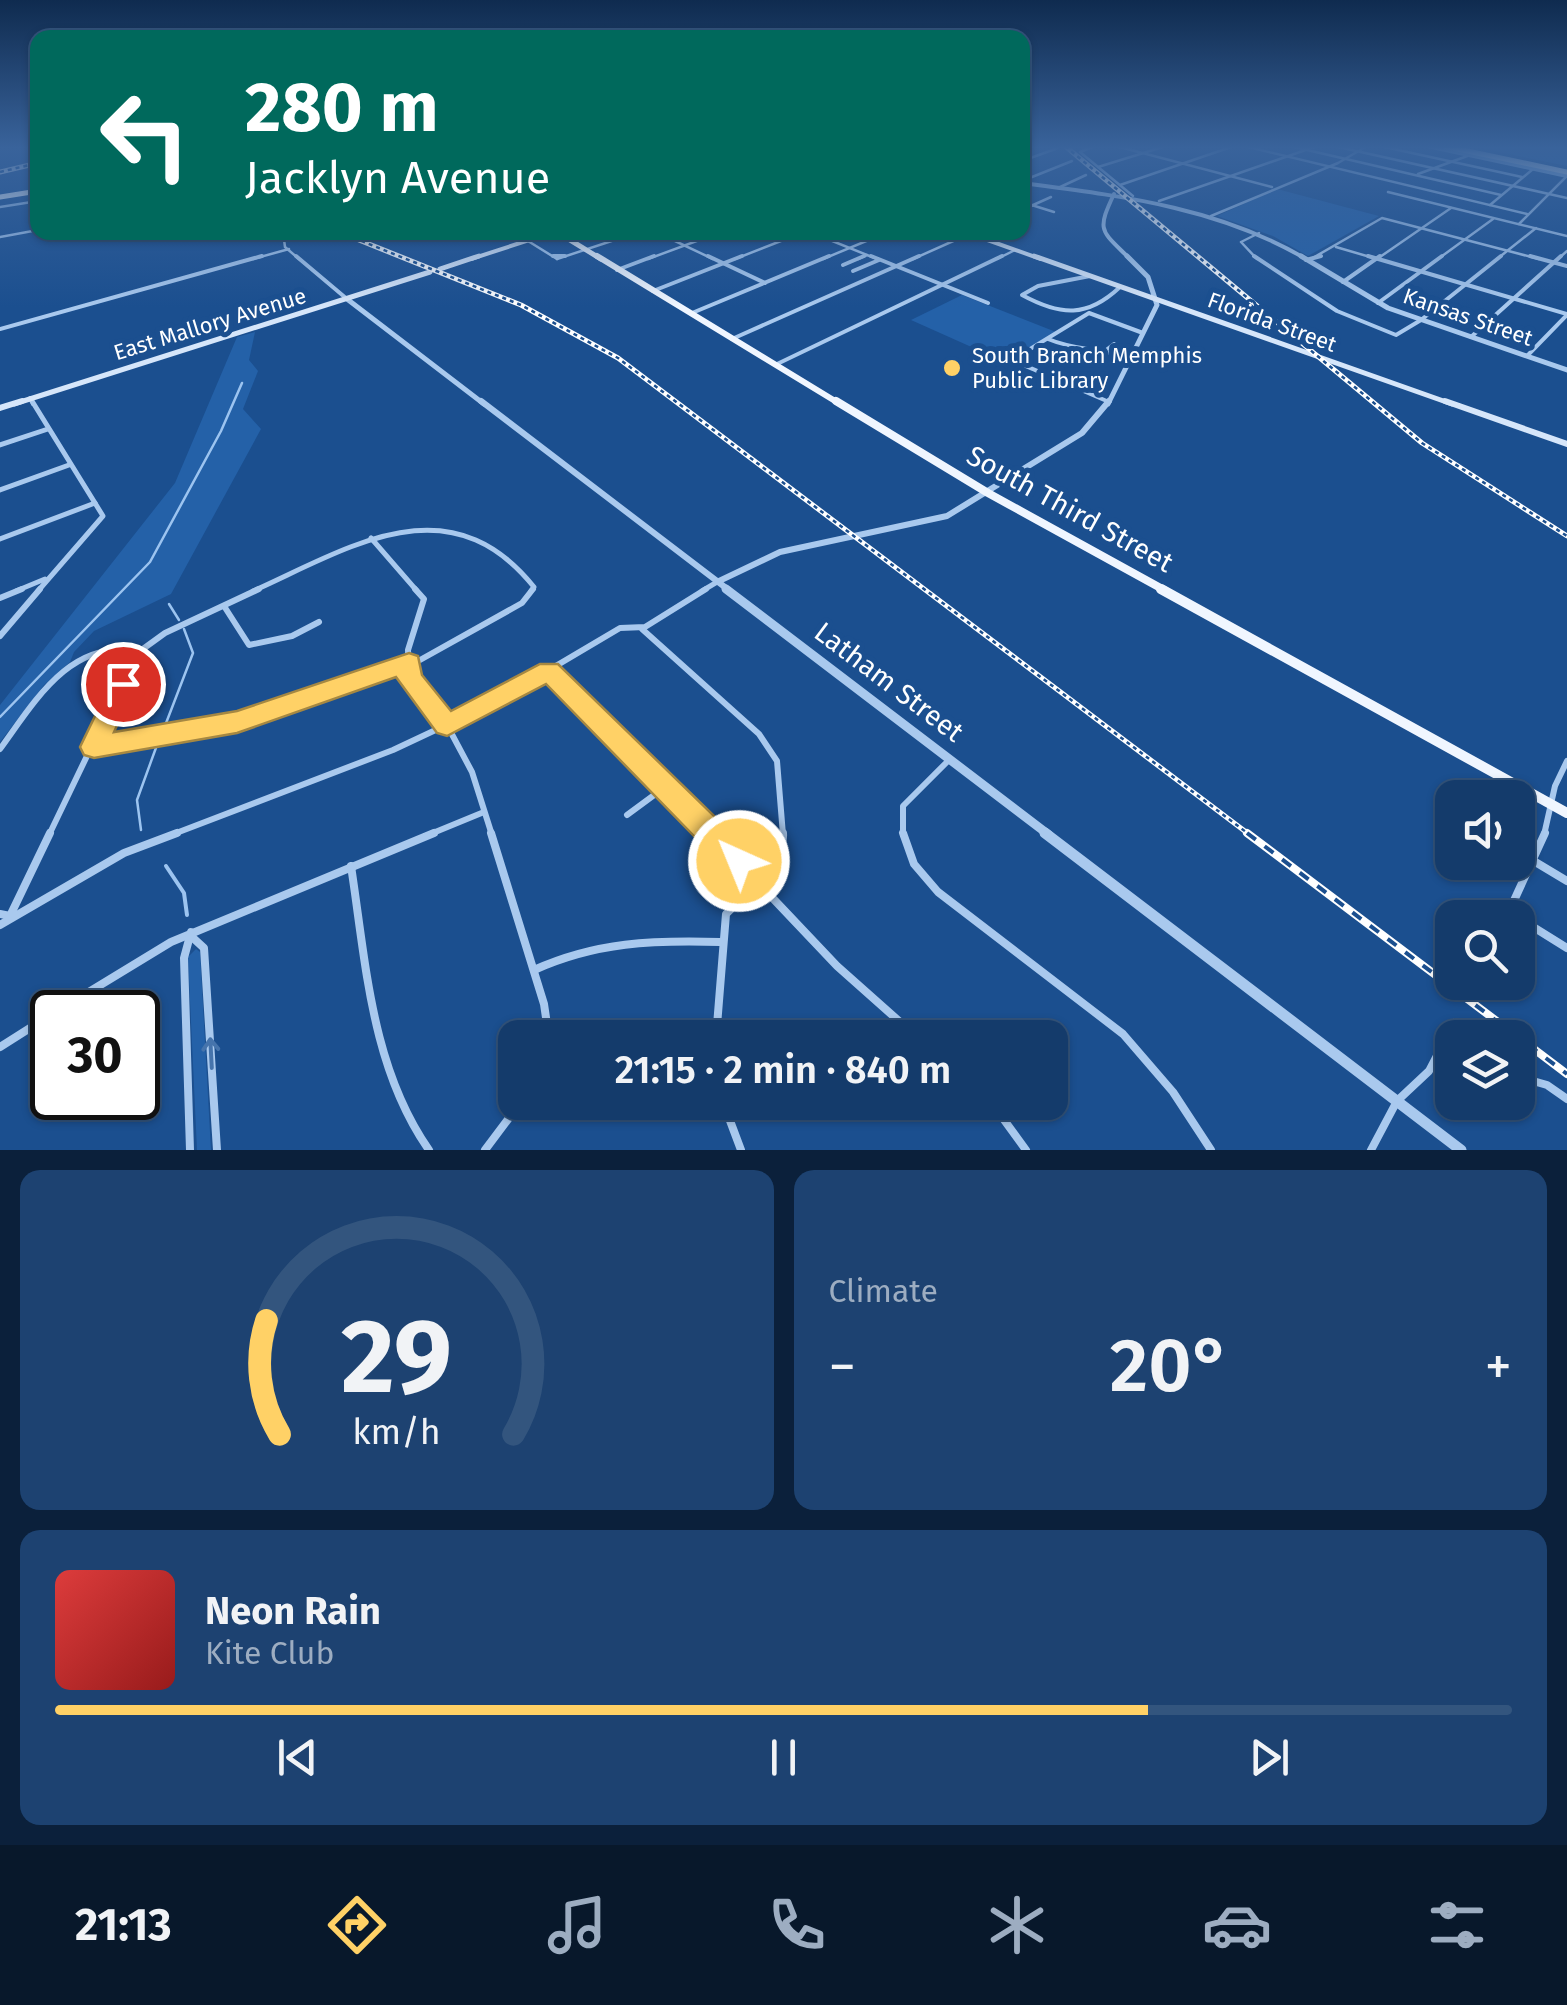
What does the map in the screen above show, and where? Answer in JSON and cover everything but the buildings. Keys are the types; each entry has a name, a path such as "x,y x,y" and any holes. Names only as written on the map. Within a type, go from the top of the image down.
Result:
{"main road":[{"path":"440,269 531,240"},
{"name":"South Third Street","path":"568,240 988,493 1567,813"},
{"name":"Florida Street","path":"987,240 1567,444"},
{"name":"East Mallory Avenue","path":"0,408 430,272"}],"street":[{"path":"1030,206 1045,200"},
{"path":"0,924 137,847 393,750 447,725 620,628 642,628 717,582 780,552 932,521 1064,447 1110,402 1157,300 1148,276 1101,230 1100,223 1111,200"},
{"name":"Kansas Street","path":"1152,200 1260,233 1378,303 1567,370"},
{"path":"1211,216 1248,200"},
{"path":"1418,200 1567,236"},
{"path":"1468,200 1527,214"},
{"path":"1490,205 1496,200"},
{"path":"1519,224 1542,200"},
{"path":"0,208 30,202"},
{"path":"1030,204 1054,212"},
{"path":"1344,282 1451,208"},
{"path":"1306,260 1320,257 1384,218 1567,266"},
{"path":"1378,303 1494,218"},
{"path":"1260,233 1242,242 1250,255 1355,322 1396,335 1422,320 1536,228"},
{"path":"0,237 30,231"},
{"path":"283,240 289,249"},
{"path":"521,240 558,259 615,240"},
{"path":"672,240 765,283"},
{"path":"616,270 700,240"},
{"path":"652,291 786,240"},
{"path":"828,240 988,303"},
{"path":"691,314 869,240"},
{"path":"732,339 953,240"},
{"path":"1336,247 1567,314 1527,356"},
{"path":"0,329 289,249"},
{"name":"Latham Street","path":"289,249 717,582 1461,1150"},
{"path":"775,365 1015,250"},
{"path":"1471,337 1567,250"},
{"path":"843,265 867,255"},
{"path":"853,271 879,260"},
{"path":"1090,276 1073,283 1044,283 1022,292 1026,298 1062,312 1085,314 1143,333"},
{"path":"1110,402 1012,360 1113,296 1120,287"},
{"path":"1048,339 1077,352 1107,351 1127,358"},
{"path":"1107,351 1114,344"},
{"path":"0,636 104,516 30,398"},
{"path":"0,445 48,429"},
{"path":"0,490 70,465"},
{"path":"0,539 95,504"},
{"path":"10,916 138,651 154,638 371,538 424,527 467,533 528,578 534,587 531,594 446,646 409,663 237,722 94,747"},
{"path":"371,538 424,598 423,612 412,632 409,678 447,725 472,772 547,1020"},
{"path":"0,598 48,578"},
{"path":"224,606 249,645 292,636 319,622"},
{"path":"642,628 773,751 785,844 776,866 726,914 717,1020"},
{"path":"0,749 45,691 81,660 110,647 138,651"},
{"path":"549,670 759,881 836,966 898,1020"},
{"path":"949,760 903,806 902,829 916,868 938,892 1123,1034 1174,1092 1212,1150"},
{"path":"1535,854 1550,822 1550,804 1567,761"},
{"path":"627,815 665,787"},
{"path":"96,990 192,935 484,812"},
{"path":"1535,862 1567,881"},
{"path":"352,866 389,1077 404,1114 429,1150"},
{"path":"0,914 10,916"},
{"path":"1535,930 1567,948"},
{"path":"190,1150 184,958 192,935"},
{"path":"192,935 204,948 216,1150"},
{"path":"534,970 582,949 614,941 721,942"},
{"path":"0,1048 30,1029"},
{"path":"1371,1150 1397,1101 1429,1070 1435,1059"},
{"path":"1535,1082 1567,1099"},
{"path":"485,1150 508,1120"},
{"path":"729,1120 741,1150"},
{"path":"1004,1120 1026,1150"}],"shaded area":[{"path":"1253,200 1317,200 1379,216 1308,256 1273,236 1217,216"},
{"path":"962,295 1056,332 1005,362 911,320"},
{"path":"255,332 249,360 258,371 243,409 261,429 171,594 94,631 70,662 44,685 0,742 0,705 175,483 237,337"},
{"path":"196,949 200,952 211,1150 197,1150 188,957"}],"waterway":[{"path":"0,717 150,562 221,431 242,383"},
{"path":"169,604 179,620"},
{"path":"163,731 193,653 184,629"},
{"path":"141,830 137,800 157,745"},
{"path":"166,866 184,893 187,915"}],"railway":[{"path":"1130,200 1422,443 1567,536"},
{"path":"359,240 521,305 618,358 1250,835"},
{"path":"1247,833 1567,1074"}],"place":[{"name":"South Branch Memphis Public Library","path":"952,368"}],"route":[{"path":"123,684 94,747 204,731 409,663 409,678 447,725 497,702 549,670 739,861"}]}
